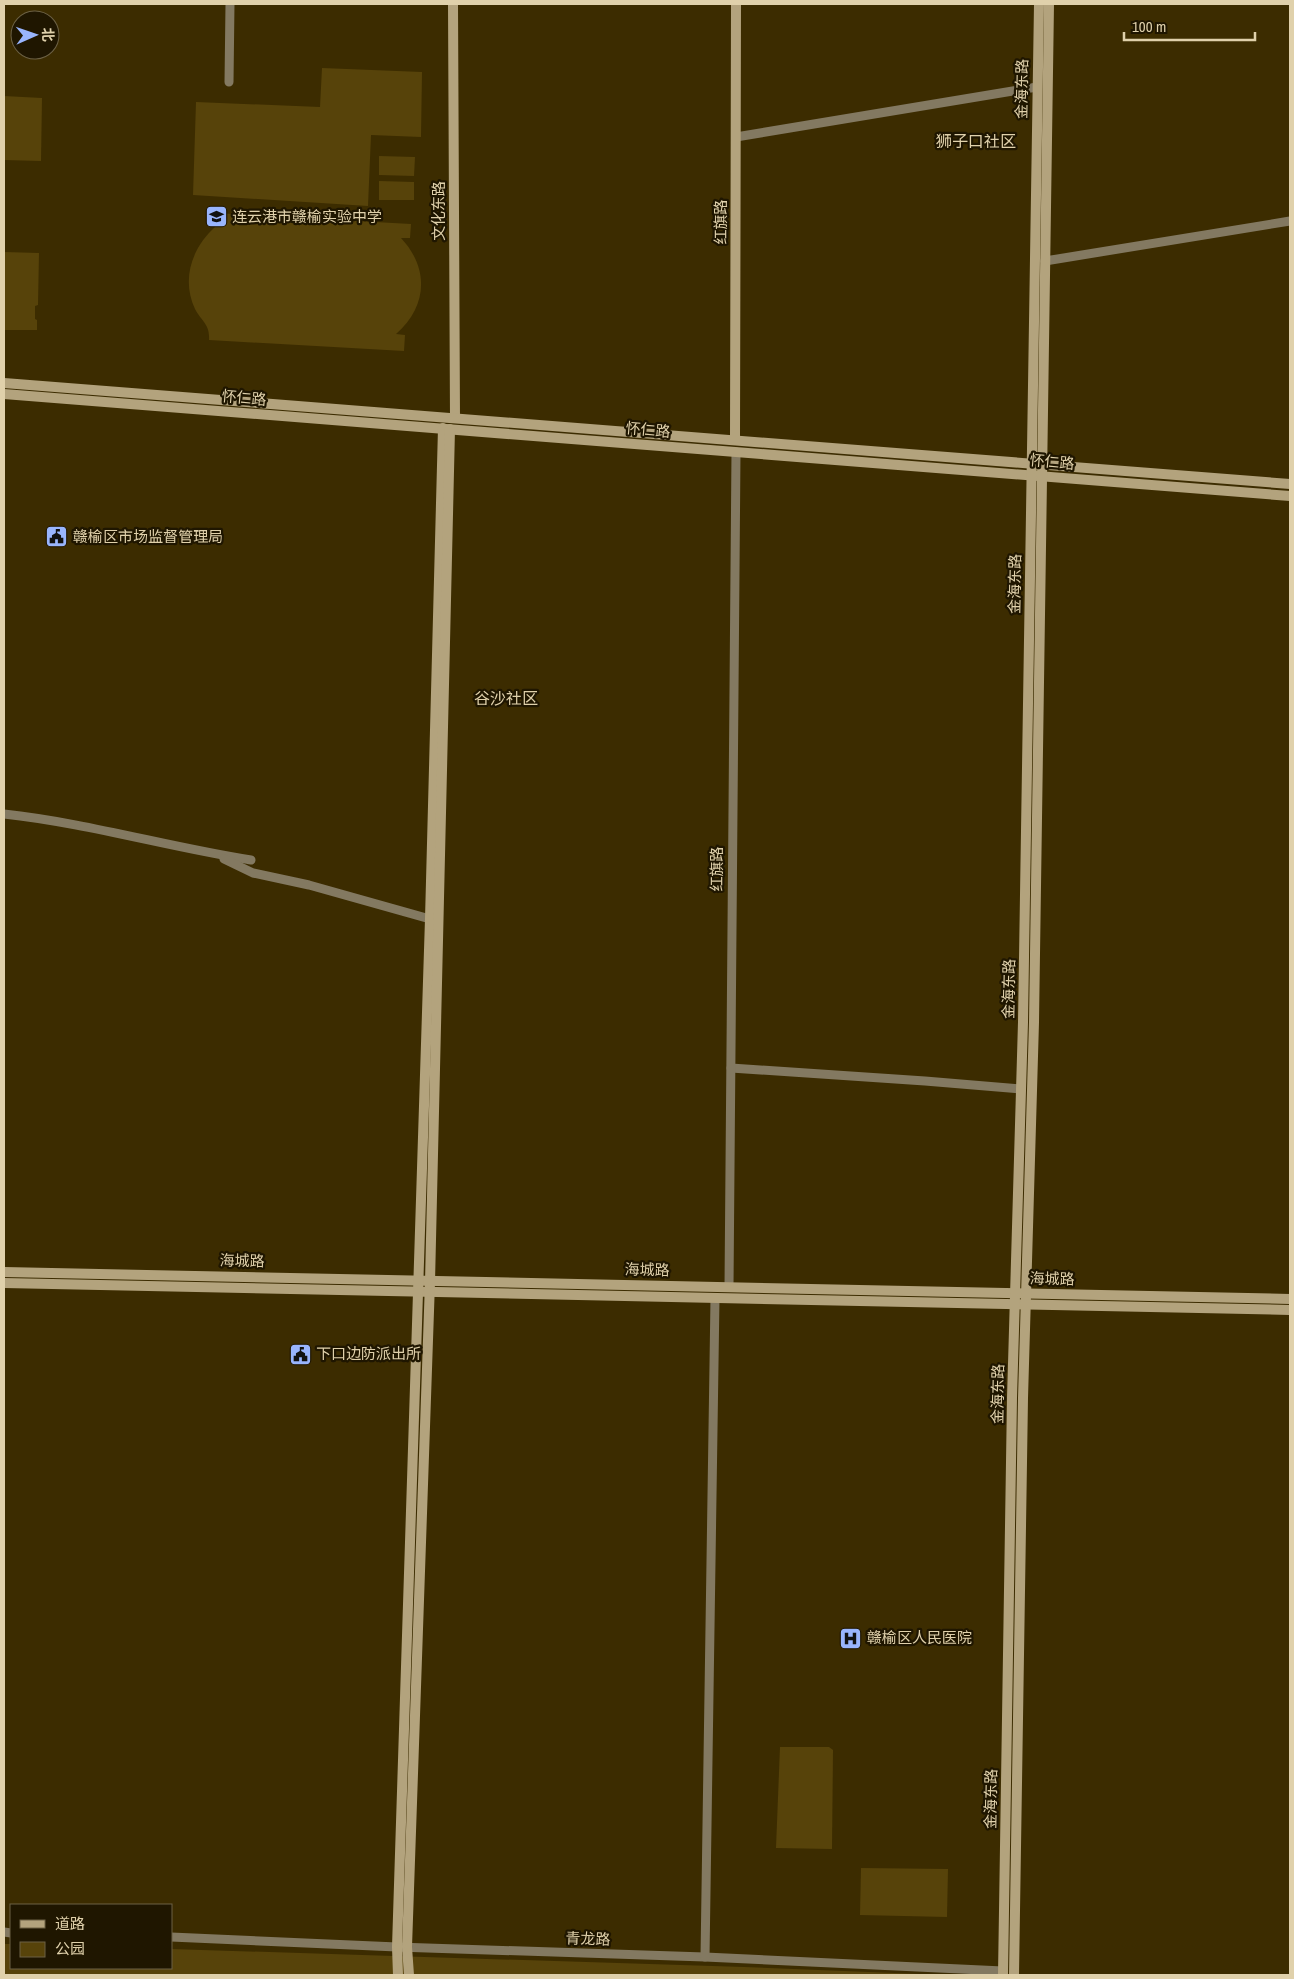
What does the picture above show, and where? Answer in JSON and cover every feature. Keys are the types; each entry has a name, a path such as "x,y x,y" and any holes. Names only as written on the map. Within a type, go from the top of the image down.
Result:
{"main road":[{"name":"文化东路","path":"453,4 454,418"},
{"name":"红旗路","path":"735,440 736,4"},
{"name":"金海东路","path":"1003,1973 1020,1304 1034,1012 1038,4"},
{"name":"金海东路","path":"1037,464 1045,261 1049,4"},
{"name":"怀仁路","path":"4,383 1290,484"},
{"name":"怀仁路","path":"4,394 1290,496"},
{"path":"409,1975 402,1947 418,1280 447,429"},
{"path":"398,1975 402,1947 429,1287 447,429"},
{"name":"金海东路","path":"1021,1293 1021,1090 1037,476"},
{"name":"海城路","path":"4,1272 418,1280 429,1287 715,1298 1290,1310"},
{"name":"海城路","path":"4,1283 418,1292 429,1287 729,1287 1290,1299"},
{"name":"金海东路","path":"1014,1975 1020,1304"}],"street":[{"path":"229,82 230,4"},
{"path":"736,137 1037,87"},
{"path":"1045,261 1290,221"},
{"name":"红旗路","path":"729,1287 736,452"},
{"path":"4,814 85,826 250,860"},
{"path":"215,854 253,873 309,885 430,919"},
{"path":"730,1068 925,1081 1021,1090"},
{"path":"705,1957 715,1298"},
{"name":"青龙路","path":"172,1937 705,1957 1003,1973"}],"green space":[{"path":"322,68 422,72 421,137 371,135 368,206 193,195 196,102 320,107"},
{"path":"4,96 42,98 41,161 4,160"},
{"path":"379,156 415,157 414,176 379,175"},
{"path":"379,181 414,182 414,200 379,200"},
{"path":"216,213 411,224 410,238 401,238 417,262 421,287 419,300 414,312 396,334 405,335 404,351 209,340 207,327 195,309 191,298 189,275 200,244 215,227"},
{"path":"4,252 39,253 38,305 35,306 37,330 4,330"},
{"path":"780,1747 829,1747 833,1750 832,1849 776,1848"},
{"path":"861,1868 948,1869 947,1917 860,1915"},
{"path":"4,1944 10,1944 10,1969 172,1969 172,1949 945,1975 4,1975"}],"place":[{"name":"连云港市赣榆实验中学","path":"216,217"},
{"name":"赣榆区市场监督管理局","path":"57,537"},
{"name":"下口边防派出所","path":"300,1354"},
{"name":"赣榆区人民医院","path":"851,1638"}],"district":[{"name":"狮子口社区","path":"976,141"},
{"name":"谷沙社区","path":"506,698"}]}
